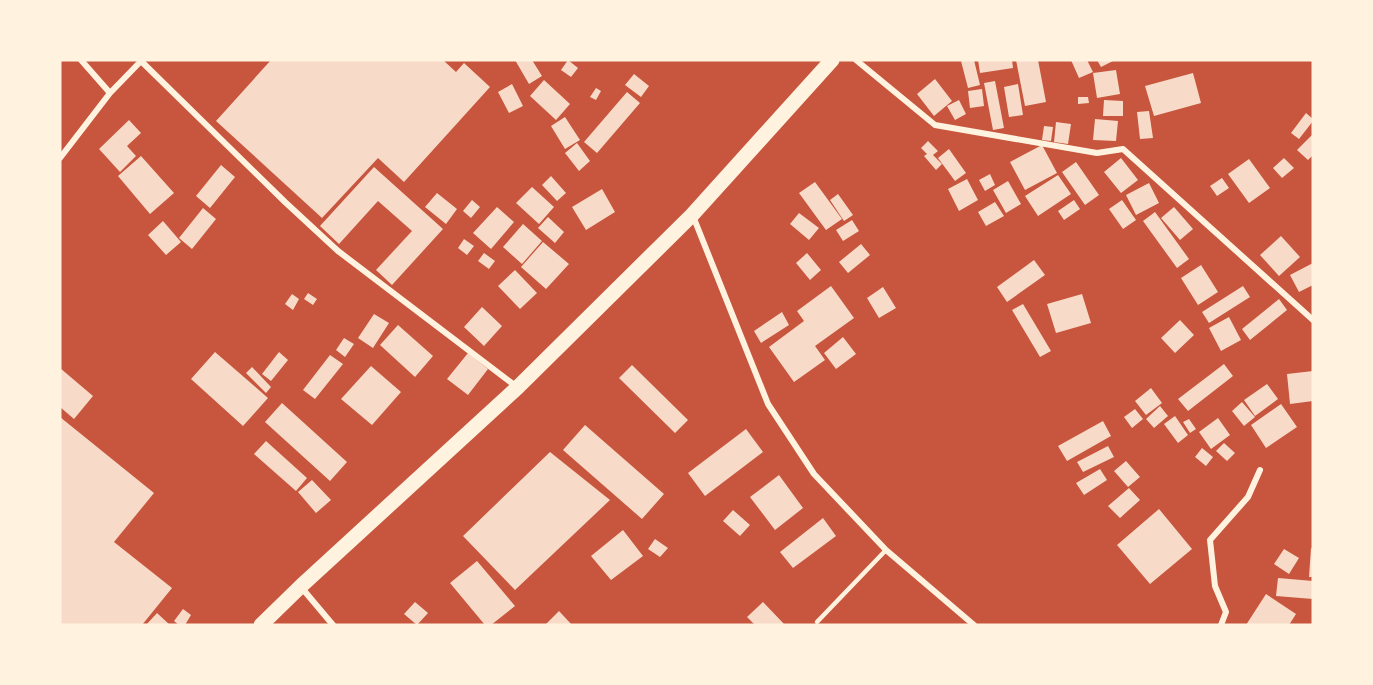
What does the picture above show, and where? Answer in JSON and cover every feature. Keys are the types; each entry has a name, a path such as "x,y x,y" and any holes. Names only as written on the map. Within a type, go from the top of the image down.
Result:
{"main road":[{"path":"261,625 518,387 692,215 832,60"}],"street":[{"path":"81,60 110,93"},
{"path":"856,60 935,125 1097,153 1123,149 1313,320"},
{"path":"60,158 110,93 142,61 338,251 518,387"},
{"path":"692,215 768,404 814,474 886,550 974,625"},
{"path":"1221,625 1226,612 1215,586 1210,540 1248,497 1260,470"},
{"path":"301,586 333,625"}],"lane":[{"path":"818,622 886,550"}],"building":[{"path":"271,60 443,60 456,72 464,63 490,87 404,182 378,158 322,218 216,121"},
{"path":"515,60 532,60 542,76 529,84"},
{"path":"568,60 578,68 571,77 561,70"},
{"path":"974,60 980,85 968,88 961,61"},
{"path":"978,60 1012,60 1013,68 980,73"},
{"path":"1016,60 1038,60 1046,102 1025,106"},
{"path":"1071,60 1087,60 1093,72 1079,78"},
{"path":"1097,60 1115,60 1101,67"},
{"path":"1116,70 1120,94 1097,98 1093,73"},
{"path":"1193,73 1201,103 1154,116 1145,86"},
{"path":"634,74 649,86 641,97 625,85"},
{"path":"935,79 952,101 934,116 917,94"},
{"path":"544,80 570,104 556,120 530,96"},
{"path":"995,81 1004,128 993,130 984,83"},
{"path":"512,84 523,106 509,113 498,92"},
{"path":"1018,84 1023,115 1009,117 1004,87"},
{"path":"596,88 601,91 596,100 590,97"},
{"path":"982,89 984,106 970,108 968,91"},
{"path":"627,92 640,103 597,153 584,142"},
{"path":"1078,97 1088,97 1089,103 1078,104"},
{"path":"959,100 966,114 955,120 947,106"},
{"path":"1104,100 1123,101 1123,116 1103,116"},
{"path":"1149,111 1153,138 1140,139 1137,112"},
{"path":"1306,113 1313,121 1299,139 1291,133"},
{"path":"565,117 580,140 565,149 551,126"},
{"path":"1095,119 1118,121 1116,141 1093,140"},
{"path":"129,120 141,133 127,146 136,156 120,172 99,149"},
{"path":"1056,122 1071,124 1068,144 1054,142"},
{"path":"1044,126 1053,127 1051,141 1042,140"},
{"path":"1313,134 1313,155 1308,160 1297,150"},
{"path":"928,141 938,151 933,155 942,164 936,170 924,156 927,154 921,148"},
{"path":"577,143 590,161 579,171 565,153"},
{"path":"1042,145 1057,173 1025,190 1010,162"},
{"path":"949,149 966,173 955,181 938,158"},
{"path":"141,156 174,193 150,214 118,176"},
{"path":"1121,158 1138,180 1121,193 1104,172"},
{"path":"1284,158 1294,168 1282,178 1273,168"},
{"path":"1249,159 1270,188 1249,203 1228,174"},
{"path":"1076,162 1099,195 1085,205 1062,172"},
{"path":"221,165 235,177 210,208 196,196"},
{"path":"374,167 443,229 392,285 376,270 412,231 378,201 339,244 320,226"},
{"path":"990,174 995,185 985,191 979,180"},
{"path":"1058,175 1071,194 1038,216 1025,196"},
{"path":"551,176 566,193 557,201 542,185"},
{"path":"1222,178 1229,188 1217,196 1210,186"},
{"path":"967,179 978,200 959,211 948,189"},
{"path":"1008,181 1021,204 1006,213 993,190"},
{"path":"815,182 842,219 826,230 799,193"},
{"path":"1149,183 1159,203 1136,215 1126,195"},
{"path":"532,187 554,207 539,224 516,203"},
{"path":"602,189 615,212 586,230 572,207"},
{"path":"437,193 457,209 446,224 425,207"},
{"path":"838,194 853,215 844,221 830,200"},
{"path":"472,200 480,207 471,218 463,211"},
{"path":"1074,200 1080,209 1064,220 1058,211"},
{"path":"1122,200 1136,220 1123,229 1109,209"},
{"path":"995,202 1004,216 986,226 978,212"},
{"path":"497,207 514,222 491,249 473,233"},
{"path":"1174,207 1193,229 1180,240 1161,218"},
{"path":"203,208 216,219 192,249 179,238"},
{"path":"1155,212 1189,259 1177,268 1143,221"},
{"path":"799,213 819,228 809,240 790,224"},
{"path":"548,217 564,232 555,243 538,228"},
{"path":"852,220 859,231 843,241 836,230"},
{"path":"163,221 181,242 166,255 148,235"},
{"path":"523,224 542,241 522,264 503,247"},
{"path":"1281,236 1300,257 1279,276 1260,255"},
{"path":"464,239 474,246 467,255 458,248"},
{"path":"543,242 569,264 546,289 521,267"},
{"path":"861,244 870,255 848,273 839,262"},
{"path":"484,253 495,261 489,269 478,261"},
{"path":"807,253 821,270 810,280 796,263"},
{"path":"1034,260 1045,275 1007,302 997,287"},
{"path":"1313,263 1313,285 1299,292 1290,275"},
{"path":"1201,265 1218,292 1198,305 1181,278"},
{"path":"515,270 537,293 520,309 498,286"},
{"path":"831,286 854,318 815,346 825,360 794,382 769,347 804,321 797,311"},
{"path":"1243,286 1250,297 1209,323 1202,312"},
{"path":"883,287 896,308 879,318 867,298"},
{"path":"308,293 317,299 313,305 304,299"},
{"path":"292,294 299,299 293,310 285,304"},
{"path":"1082,294 1091,323 1056,333 1047,304"},
{"path":"1279,299 1287,310 1250,340 1242,329"},
{"path":"1023,304 1051,351 1040,357 1012,310"},
{"path":"482,307 502,326 484,346 464,327"},
{"path":"782,312 789,325 761,343 754,331"},
{"path":"374,314 389,323 373,348 358,338"},
{"path":"1229,317 1241,340 1221,351 1209,328"},
{"path":"1180,320 1194,335 1175,353 1161,338"},
{"path":"398,325 433,356 415,377 380,345"},
{"path":"843,337 856,354 836,369 824,353"},
{"path":"344,338 354,344 345,357 336,350"},
{"path":"215,352 268,398 243,426 191,379"},
{"path":"279,352 288,360 271,381 262,374"},
{"path":"468,353 488,369 468,395 447,379"},
{"path":"330,355 343,364 315,399 303,390"},
{"path":"1224,364 1233,376 1188,411 1178,399"},
{"path":"632,365 688,420 675,433 619,378"},
{"path":"371,366 401,392 372,425 341,399"},
{"path":"252,367 271,387 266,393 246,373"},
{"path":"60,368 93,396 74,419 60,407"},
{"path":"1313,371 1313,401 1290,404 1287,374"},
{"path":"1267,384 1278,399 1255,416 1244,400"},
{"path":"1151,388 1162,403 1146,415 1135,401"},
{"path":"1242,402 1255,417 1244,426 1232,411"},
{"path":"282,403 347,462 330,481 265,422"},
{"path":"1281,404 1297,427 1266,448 1251,425"},
{"path":"1160,406 1168,416 1154,428 1146,419"},
{"path":"1135,409 1143,419 1132,428 1124,417"},
{"path":"1175,416 1188,435 1178,443 1164,424"},
{"path":"60,417 154,493 114,542 172,588 142,625 60,625"},
{"path":"1218,418 1230,435 1211,449 1199,432"},
{"path":"1189,419 1196,429 1190,433 1183,422"},
{"path":"1103,421 1111,436 1067,461 1058,446"},
{"path":"585,425 664,494 642,519 563,450"},
{"path":"746,429 763,452 705,496 688,473"},
{"path":"266,441 307,478 296,491 254,454"},
{"path":"1224,443 1235,453 1227,461 1216,451"},
{"path":"1108,446 1114,457 1083,472 1077,462"},
{"path":"1202,448 1213,457 1206,466 1195,457"},
{"path":"550,452 610,500 515,590 463,536"},
{"path":"1126,461 1140,477 1128,487 1114,471"},
{"path":"1100,469 1107,480 1084,495 1076,483"},
{"path":"779,475 803,508 775,530 750,497"},
{"path":"312,480 331,500 316,513 298,492"},
{"path":"1129,488 1140,500 1120,518 1108,506"},
{"path":"1159,509 1192,549 1150,584 1117,545"},
{"path":"733,510 750,525 740,536 723,521"},
{"path":"823,518 836,536 793,568 780,552"},
{"path":"623,530 643,556 611,580 591,556"},
{"path":"655,539 668,548 660,557 648,549"},
{"path":"1311,548 1313,549 1313,577 1309,577"},
{"path":"1284,549 1299,558 1289,574 1274,564"},
{"path":"477,561 515,606 491,625 485,625 450,583"},
{"path":"1278,578 1313,581 1313,599 1276,596"},
{"path":"1266,594 1296,614 1289,625 1246,625"},
{"path":"415,602 428,613 417,625 404,614"},
{"path":"763,602 785,625 755,625 747,617"},
{"path":"183,609 191,615 185,625 179,625 174,621"},
{"path":"559,611 572,625 545,625"},
{"path":"157,613 170,625 146,625"}]}
